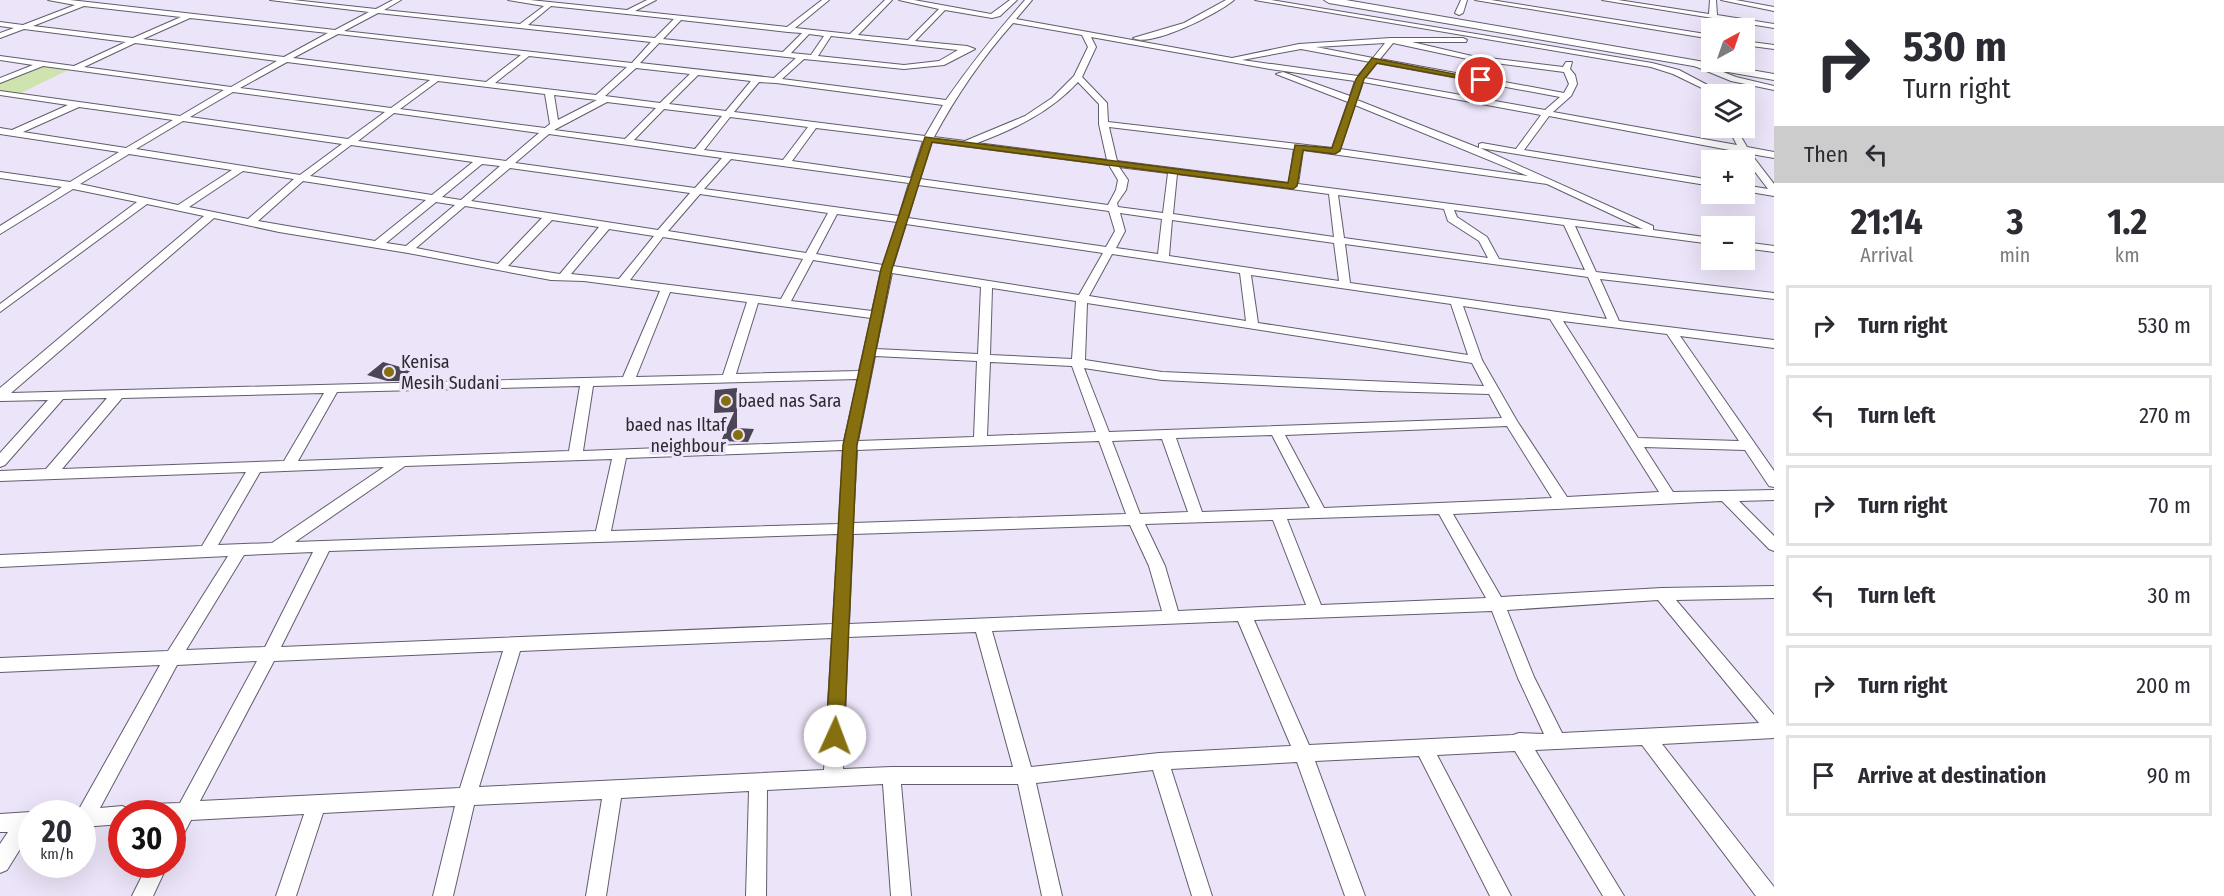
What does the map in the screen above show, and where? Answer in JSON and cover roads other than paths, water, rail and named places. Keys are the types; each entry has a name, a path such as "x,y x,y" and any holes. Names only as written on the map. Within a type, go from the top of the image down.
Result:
{"street":[{"path":"51,0 776,81 948,103"},
{"path":"102,6 115,0"},
{"path":"279,0 801,57 915,66 941,63 967,48"},
{"path":"3,227 231,88 334,31 398,0"},
{"path":"511,0 985,50"},
{"path":"582,7 594,0"},
{"path":"628,12 653,0"},
{"path":"788,30 826,0"},
{"path":"852,36 890,0"},
{"path":"902,0 994,15 1022,1"},
{"path":"1105,38 1152,36 1196,20 1231,0"},
{"path":"1258,0 1652,65 1676,72 1701,86"},
{"path":"1329,0 1774,77"},
{"path":"1459,13 1464,0"},
{"path":"1478,0 1637,28 1701,36"},
{"path":"1605,0 1638,3 1774,27"},
{"path":"1713,0 1713,17"},
{"path":"1725,0 1774,9"},
{"path":"833,778 850,445 887,269 928,139 948,103 1022,1"},
{"path":"1637,28 1638,3"},
{"path":"0,36 83,4"},
{"path":"522,26 550,4"},
{"path":"910,42 943,8"},
{"path":"76,67 190,15"},
{"path":"408,250 550,129 602,98 680,17"},
{"path":"1010,20 1230,60 1360,79 1774,155"},
{"path":"0,24 814,124 1701,239"},
{"path":"785,54 807,32"},
{"path":"813,58 829,34"},
{"path":"966,144 1033,117 1054,101 1078,77 1079,68 1089,57 1092,47 1086,35"},
{"path":"1230,60 1299,46 1355,40 1497,38"},
{"path":"1335,151 1360,79 1391,40"},
{"path":"1391,40 1472,58 1567,70"},
{"path":"1755,44 1774,47"},
{"path":"1299,46 1566,96"},
{"path":"488,84 528,53"},
{"path":"1517,153 1545,114 1566,96 1573,84 1567,70 1572,60 1581,53"},
{"path":"776,81 801,57"},
{"path":"0,58 231,88 391,112 550,129 626,143 786,163 1495,262 1774,296"},
{"path":"1695,63 1734,79 1774,88"},
{"path":"1695,63 1708,84"},
{"path":"0,81 42,64"},
{"path":"1256,64 1288,78 1340,94 1353,102 1453,140 1551,182 1662,234"},
{"path":"626,143 696,72"},
{"path":"1078,77 1103,103 1103,124 1116,173 1123,180 1121,190 1113,203 1120,231 1082,299 1078,363 1103,438 1135,519 1157,566 1172,617"},
{"path":"252,222 301,178 347,142 437,78"},
{"path":"697,152 757,79"},
{"path":"549,92 550,129"},
{"path":"0,93 902,220 1554,316 1769,343 1774,355"},
{"path":"13,133 80,103"},
{"path":"786,163 814,124"},
{"path":"1103,124 1335,151 1551,182"},
{"path":"0,131 1476,360"},
{"path":"1737,138 1774,192"},
{"path":"1453,140 1517,153 1701,181"},
{"path":"1293,186 1299,147"},
{"path":"622,283 661,233 728,156"},
{"path":"377,245 480,161"},
{"path":"179,209 240,169"},
{"path":"1163,258 1173,171"},
{"path":"0,175 69,185 179,209 562,278 622,283 877,315"},
{"path":"1755,189 1774,192"},
{"path":"1333,191 1345,285"},
{"path":"0,309 146,200"},
{"path":"1449,207 1452,219 1483,239 1495,262"},
{"path":"784,304 834,211"},
{"path":"0,396 212,215"},
{"path":"500,268 550,216"},
{"path":"1568,222 1615,324"},
{"path":"562,278 607,224"},
{"path":"1755,246 1774,249"},
{"path":"1245,270 1253,326"},
{"path":"980,441 987,284"},
{"path":"628,381 666,290"},
{"path":"728,379 753,300"},
{"path":"1456,301 1476,360 1511,422 1563,502"},
{"path":"1554,316 1669,497"},
{"path":"1671,331 1774,482"},
{"path":"870,352 1078,363 1162,376 1493,390"},
{"path":"0,396 866,375"},
{"path":"575,455 587,382"},
{"path":"287,467 333,389"},
{"path":"50,474 118,394"},
{"path":"0,462 59,396"},
{"path":"0,476 1511,422"},
{"path":"1277,432 1320,513"},
{"path":"1168,436 1197,517"},
{"path":"1634,442 1750,446"},
{"path":"602,537 620,453"},
{"path":"276,547 403,461"},
{"path":"207,551 255,468"},
{"path":"0,561 276,547 844,530 1443,509 1669,497 1774,495"},
{"path":"1726,496 1774,545"},
{"path":"1443,509 1497,604 1526,678 1556,739"},
{"path":"1278,514 1316,611"},
{"path":"186,809 269,655 324,546"},
{"path":"93,800 172,659 240,550"},
{"path":"0,665 1497,604 1662,594 1774,592"},
{"path":"1662,594 1774,729"},
{"path":"1243,614 1303,753 1356,896"},
{"path":"982,624 1025,776 1052,896"},
{"path":"442,896 466,798 514,644"},
{"path":"186,811 891,775 1025,776 1159,760 1774,729"},
{"path":"1645,735 1768,896"},
{"path":"1519,741 1614,896"},
{"path":"1424,748 1501,896"},
{"path":"1159,760 1202,896"},
{"path":"891,775 901,896"},
{"path":"756,896 759,782"},
{"path":"596,896 613,790"},
{"path":"286,896 316,806"},
{"path":"0,823 18,822"},
{"path":"0,863 18,837"},
{"path":"142,896 151,878"}],"place":[{"name":"Kenisa Mesih Sudani","path":"389,372"},
{"name":"baed nas Sara","path":"726,401"},
{"name":"baed nas Iltaf neighbour","path":"738,435"}]}
